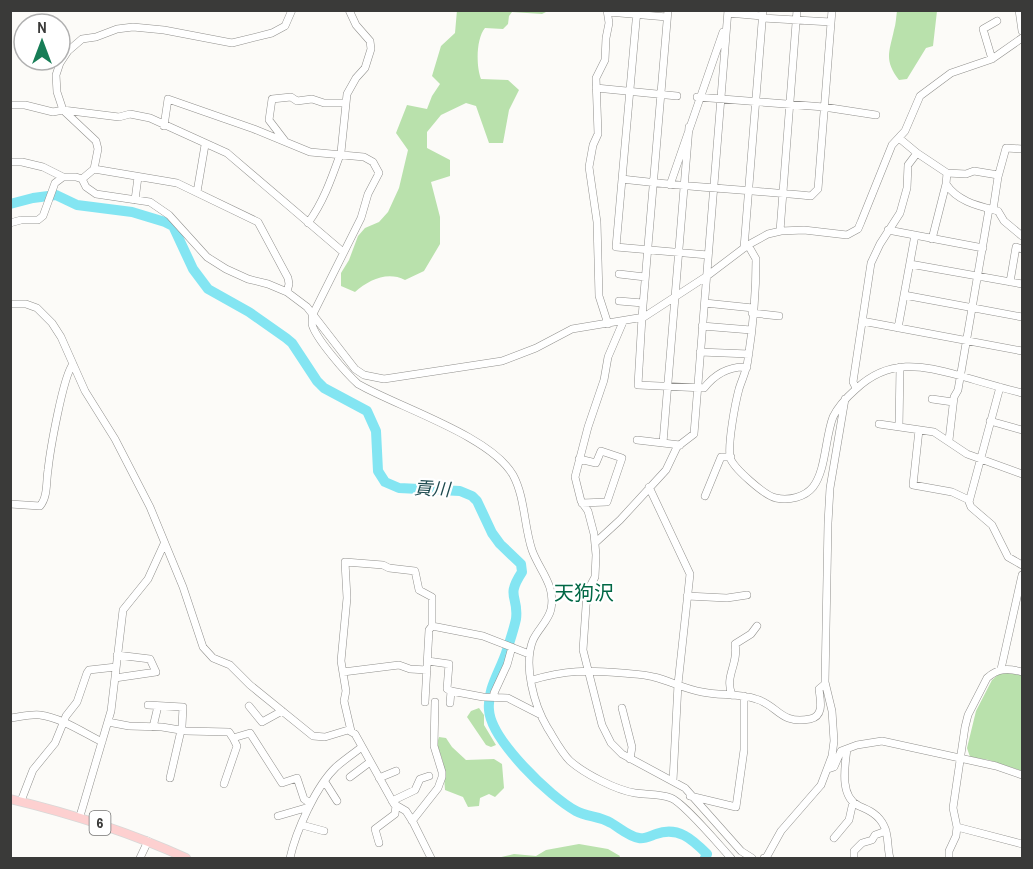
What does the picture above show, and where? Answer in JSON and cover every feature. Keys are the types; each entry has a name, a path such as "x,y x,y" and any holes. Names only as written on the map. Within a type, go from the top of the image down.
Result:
{"main road":[{"name":"6","path":"10,799 80,816 148,841 186,858"}],"street":[{"path":"82,179 94,169 98,149 96,141 63,110 57,92 56,75 68,51 82,39 117,29 134,27 164,30 232,43 272,33 285,26 292,10"},
{"path":"308,223 323,201 340,156 347,94 365,68 371,49 370,41 356,25 349,10"},
{"path":"780,231 797,10"},
{"path":"622,179 811,196 818,189 832,10"},
{"path":"1019,10 1023,31"},
{"path":"608,324 599,296 597,222 590,176 591,153 598,134 596,78 605,60 609,23 607,11 667,14 638,385 704,388 713,378 728,369 747,367"},
{"path":"636,12 616,247 708,255"},
{"path":"728,15 762,15 831,22"},
{"path":"670,185 728,15"},
{"path":"595,543 620,520 666,470 680,445 694,434 728,15"},
{"path":"762,15 748,190 746,246 756,260 751,330 747,367 736,403 730,457 737,469 767,494 776,498 801,496 809,491 815,484 833,418 845,399 876,373 888,369 916,366 1023,393"},
{"path":"992,59 983,29 997,21"},
{"path":"10,162 22,162 43,167 63,177 82,179 86,188 96,194 150,202 169,215 207,257 226,269 287,292 307,307 355,369 363,375 397,379 502,361 572,329 642,317 707,276 746,246 768,234 804,230 847,235 858,229 892,145 905,131 916,101 925,91 951,73 992,59 1023,38"},
{"path":"596,88 676,96"},
{"path":"285,141 269,120 272,99 291,97 297,101 312,99 324,103 345,103"},
{"path":"699,97 824,107 876,115"},
{"path":"164,126 168,99 310,152 364,157 378,167 379,173 368,194 361,218 313,314 312,324 348,375 358,384 482,445 513,475 519,488 533,552 548,578 552,597 550,613 534,639 530,654 535,701 564,753 579,767 622,790 662,795 676,800 731,858"},
{"path":"10,105 25,105 53,112 63,110 119,117 130,114 150,118 226,153 343,252"},
{"path":"663,443 689,127"},
{"path":"899,138 947,173 966,174 974,171 998,175"},
{"path":"197,192 205,145"},
{"path":"949,440 953,402 958,390 998,175 1006,148 1023,149"},
{"path":"856,388 853,382 871,262 900,213 907,188 908,165 917,153"},
{"path":"94,169 177,183 258,222 288,278 290,284 287,292"},
{"path":"932,238 947,173"},
{"path":"10,223 21,220 38,220 43,216 55,183 63,177"},
{"path":"135,200 138,177"},
{"path":"946,184 952,192 964,200 998,211 1004,221 1023,236"},
{"path":"888,230 983,248"},
{"path":"898,328 915,235"},
{"path":"1010,282 1016,247 1023,249"},
{"path":"910,264 1023,284"},
{"path":"619,274 645,277"},
{"path":"904,295 1023,317"},
{"path":"619,301 643,303"},
{"path":"705,303 780,316"},
{"path":"10,304 26,304 37,308 47,317 61,337 84,391 115,439 150,507 183,587 203,647 213,658 230,665 250,685 314,736 325,737 351,731"},
{"path":"862,321 1023,351"},
{"path":"623,322 608,357 604,380 588,427 575,477 582,503 588,511 595,543 595,577 587,592 583,650 606,735 622,754 685,788 741,851 752,858"},
{"path":"702,326 751,330"},
{"path":"700,352 749,354"},
{"path":"10,504 35,507 40,506 45,499 48,467 64,389 73,364"},
{"path":"899,428 900,367"},
{"path":"1000,387 969,500 971,507 992,525 1008,557 1023,565"},
{"path":"764,858 781,831 821,785 828,769 834,741 832,711 825,684 830,488 845,399"},
{"path":"932,399 953,402"},
{"path":"990,421 1023,430"},
{"path":"879,424 934,432 967,454 1023,474"},
{"path":"919,430 913,485 952,492 969,500"},
{"path":"638,440 680,445"},
{"path":"579,459 596,463 601,451 622,458 607,502 582,503"},
{"path":"705,496 721,457 730,457"},
{"path":"649,487 690,574 678,684 673,781"},
{"path":"80,816 108,722 123,610 148,579 164,544"},
{"path":"425,702 429,630 432,626 432,597 419,590 415,572 383,565 345,562 347,598 341,661 346,691 344,701 351,731 394,803 406,811 431,858"},
{"path":"1001,669 1023,576"},
{"path":"687,596 727,598 747,595"},
{"path":"432,626 483,636 530,654"},
{"path":"732,695 728,686 736,654 735,644 751,634 757,626"},
{"path":"494,697 507,665 510,645"},
{"path":"115,678 156,672 150,659 117,655"},
{"path":"428,661 449,664 447,689 451,691 483,697 508,698 541,715"},
{"path":"343,672 399,664 410,669 427,670"},
{"path":"21,801 33,770 55,743 89,670 116,667"},
{"path":"948,858 956,836 957,827 953,814 968,715 987,678 1001,669 1023,672"},
{"path":"532,680 562,672 589,670 652,676 701,692 744,696 764,702 776,713 787,718 810,719 819,713 821,700 819,688 825,684"},
{"path":"450,703 451,691"},
{"path":"690,796 736,807 744,750 744,696"},
{"path":"412,821 438,788 442,777 434,746 435,702"},
{"path":"148,705 183,707 181,730 170,778"},
{"path":"153,727 158,706"},
{"path":"249,706 262,722 282,711"},
{"path":"622,708 632,747 630,759"},
{"path":"10,718 39,715 64,722 102,742"},
{"path":"108,722 129,726 229,732 237,746 224,784"},
{"path":"233,738 250,734 282,783 297,778 303,799 309,805"},
{"path":"828,769 834,767 841,752 857,745 882,741 996,766 1023,775"},
{"path":"290,858 292,847 309,805 335,768 362,747"},
{"path":"834,838 849,820 853,802 844,779 847,749"},
{"path":"350,777 370,762"},
{"path":"379,778 396,771"},
{"path":"394,803 415,790 420,779 429,776"},
{"path":"325,782 337,801"},
{"path":"853,802 871,810 884,825 890,858"},
{"path":"379,843 375,829 395,814 394,803"},
{"path":"278,816 309,805"},
{"path":"302,825 324,831"},
{"path":"957,827 1023,844"},
{"path":"854,858 854,851 861,843 872,840 875,835 886,831"},
{"path":"140,858 148,841"}],"green space":[{"path":"457,10 548,11 542,14 512,12 508,24 503,29 485,28 482,33 478,46 481,79 508,80 519,90 509,110 503,143 489,143 476,106 466,103 441,115 427,132 427,148 450,160 450,176 431,182 440,217 440,244 424,271 405,280 392,276 378,278 355,292 341,286 341,273 349,260 358,236 365,228 379,222 388,212 399,188 408,150 396,133 407,105 427,109 440,84 432,76 441,46 455,33"},
{"path":"897,11 937,11 933,46 926,48 907,79 899,80 891,67 889,56"},
{"path":"999,674 1022,675 1022,771 989,760 970,757 967,748 976,711 992,680"},
{"path":"479,708 484,715 484,725 496,745 491,747 486,745 467,717 471,711"},
{"path":"439,737 446,738 466,760 494,759 502,764 504,788 495,797 489,794 480,798 479,806 468,807 463,797 445,790 443,762 437,744"},
{"path":"579,844 608,849 620,856 619,858 497,858 514,854 536,856 546,850"}],"waterway":[{"name":"貢川","path":"10,204 56,195 77,205 132,212 173,226 193,269 208,289 249,312 286,338 324,388 367,411 376,431 378,471 385,482 399,488 460,491 472,496 477,501 492,533 521,564 522,572 513,592 515,623 490,694 489,710 492,722 500,736 538,781 576,811 607,821 639,838 664,832 684,835 707,854 705,858"}],"district":[{"name":"天狗沢","path":"584,593"}]}
